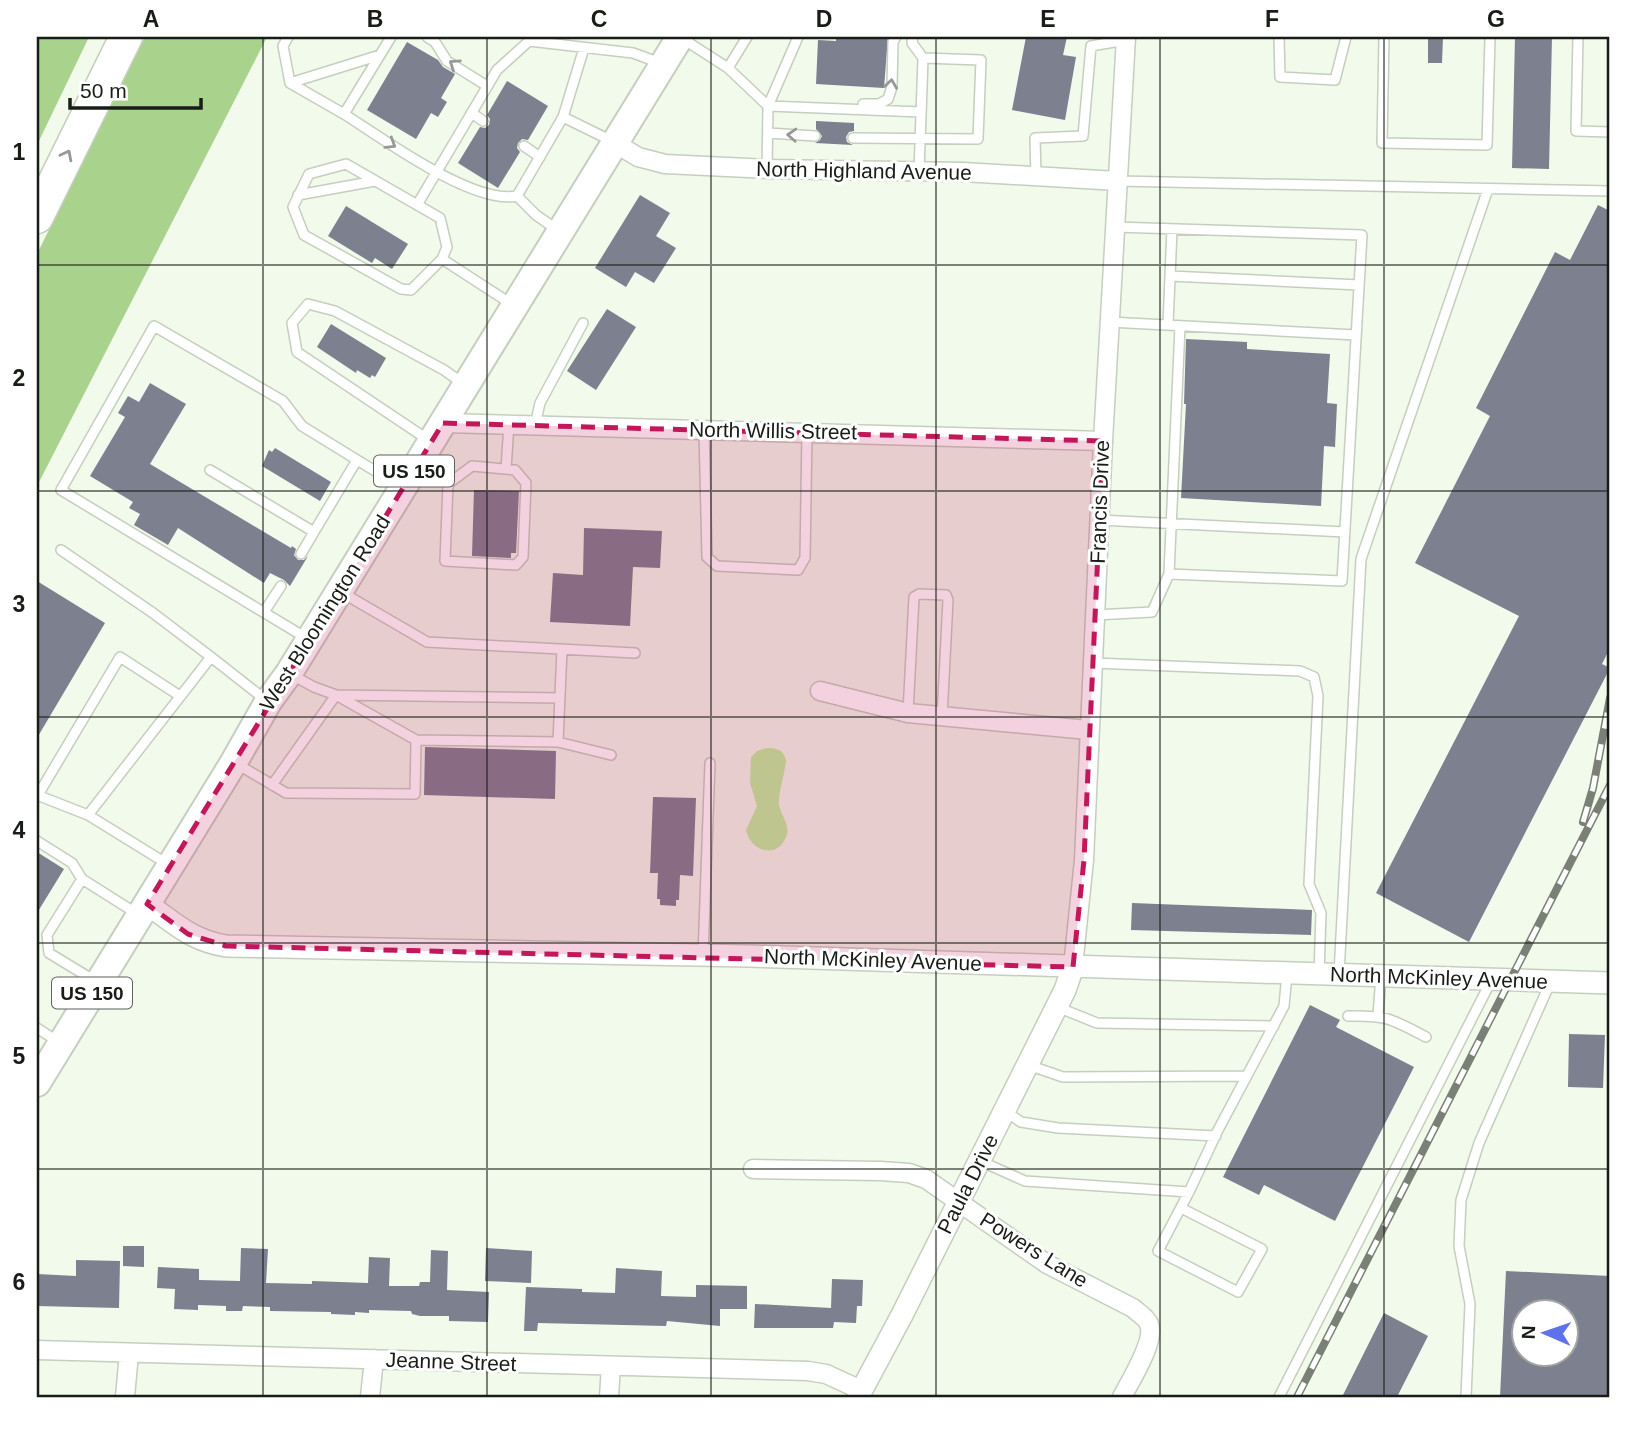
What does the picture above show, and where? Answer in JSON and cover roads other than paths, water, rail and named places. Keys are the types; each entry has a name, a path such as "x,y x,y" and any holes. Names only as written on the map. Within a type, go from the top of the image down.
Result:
{"highway":[{"path":"37,216 126,37"}],"main road":[{"name":"West Bloomington Road","path":"37,1083 268,702 289,673 679,37"}],"street":[{"name":"Francis Drive","path":"1073,967 1084,860 1102,441 1126,38"},
{"name":"North Highland Avenue","path":"615,143 638,157 665,164 1118,181"},
{"name":"North Willis Street","path":"431,443 509,424 1102,441"},
{"path":"820,691 908,713 1088,730"},
{"name":"North McKinley Avenue","path":"143,910 188,934 209,943 226,946 703,955 1610,983"},
{"name":"Paula Drive","path":"860,1394 1057,1007 1073,967"},
{"name":"Powers Lane","path":"753,1169 909,1173 926,1179 1047,1264 1133,1308 1149,1322 1150,1339 1122,1397"},
{"name":"Jeanne Street","path":"37,1350 817,1372 835,1377 860,1394"},
{"path":"125,1397 129,1353"},
{"path":"370,1397 374,1359"},
{"path":"609,1397 611,1366"}],"lane":[{"path":"344,114 391,37"},
{"path":"427,37 435,42 447,61 487,86"},
{"path":"517,37 634,53 662,64"},
{"path":"679,37 728,68 768,106 921,112"},
{"path":"728,68 747,37"},
{"path":"767,169 768,106 798,37"},
{"path":"789,107 797,103 878,104 888,99 892,87 896,37"},
{"path":"913,37 912,43 923,58 919,172"},
{"path":"1279,37 1280,77 1335,80 1346,37"},
{"path":"1384,37 1382,143 1487,145 1490,37"},
{"path":"1578,37 1577,131 1610,132"},
{"path":"1036,176 1035,138 1083,136 1091,46 1126,38"},
{"path":"417,205 496,70 529,39"},
{"path":"285,40 285,65 290,83 438,173 488,194 505,198 517,195 563,117 584,48"},
{"path":"290,83 380,55"},
{"path":"853,138 978,139 981,60 923,58"},
{"path":"472,113 483,121"},
{"path":"563,117 615,143"},
{"path":"768,133 816,136"},
{"path":"524,146 540,157"},
{"path":"346,164 417,205 440,219 447,247 442,259 411,290 401,289 304,235 293,207 309,174 346,164"},
{"path":"298,195 375,181"},
{"path":"1118,181 1610,191"},
{"path":"1329,975 1361,559 1488,189"},
{"path":"517,195 536,215 560,232"},
{"path":"1115,227 1362,235 1342,581 1169,575"},
{"path":"1168,325 1172,229"},
{"path":"442,259 514,306"},
{"path":"1170,276 1359,285"},
{"path":"448,484 472,466 515,470 526,484 523,557 516,565 445,561 448,484 431,443 297,352 292,323 308,304 335,311 444,370 466,386"},
{"path":"1109,322 1356,335"},
{"path":"535,425 540,403 583,323"},
{"path":"309,640 61,490 154,326 283,401 302,426 402,488"},
{"path":"1095,615 1152,612 1169,575 1180,326"},
{"path":"506,469 509,424"},
{"path":"704,430 707,557 717,566 798,570 805,558 807,432"},
{"path":"300,554 357,460"},
{"path":"210,470 314,532"},
{"path":"1099,520 1345,532"},
{"path":"61,551 153,613 268,702"},
{"path":"264,612 281,586"},
{"path":"339,591 427,642 635,653"},
{"path":"908,713 915,597 919,594 946,595 948,600 942,717"},
{"path":"558,742 562,649"},
{"path":"170,865 88,815 37,795 120,657 180,696"},
{"path":"88,815 211,657"},
{"path":"1093,663 1300,671 1314,677 1318,696 1309,884 1321,913 1329,975"},
{"path":"289,673 336,695 416,740 558,742 611,755"},
{"path":"336,695 560,698"},
{"path":"272,785 336,695"},
{"path":"234,762 286,793 415,794 416,740"},
{"path":"703,955 710,763"},
{"path":"37,841 72,863 82,879 143,910"},
{"path":"82,879 47,935 49,953 98,983"},
{"path":"1181,1208 1262,1249 1238,1293 1158,1251 1284,1006 1287,974"},
{"path":"1378,1015 1381,976"},
{"path":"1279,1397 1492,979"},
{"path":"1466,1397 1470,1304 1459,1246 1461,1200 1479,1143 1551,981"},
{"path":"1057,1007 1097,1023 1274,1026"},
{"path":"1348,1016 1378,1015 1394,1020 1426,1037"},
{"path":"37,1028 61,1044"},
{"path":"1028,1065 1063,1077 1247,1076"},
{"path":"1005,1111 1021,1122 1058,1128 1216,1136"},
{"path":"980,1161 1025,1181 1189,1192"}],"railway":[{"path":"1583,822 1593,788 1610,698"},
{"path":"1297,1397 1610,785"}]}
